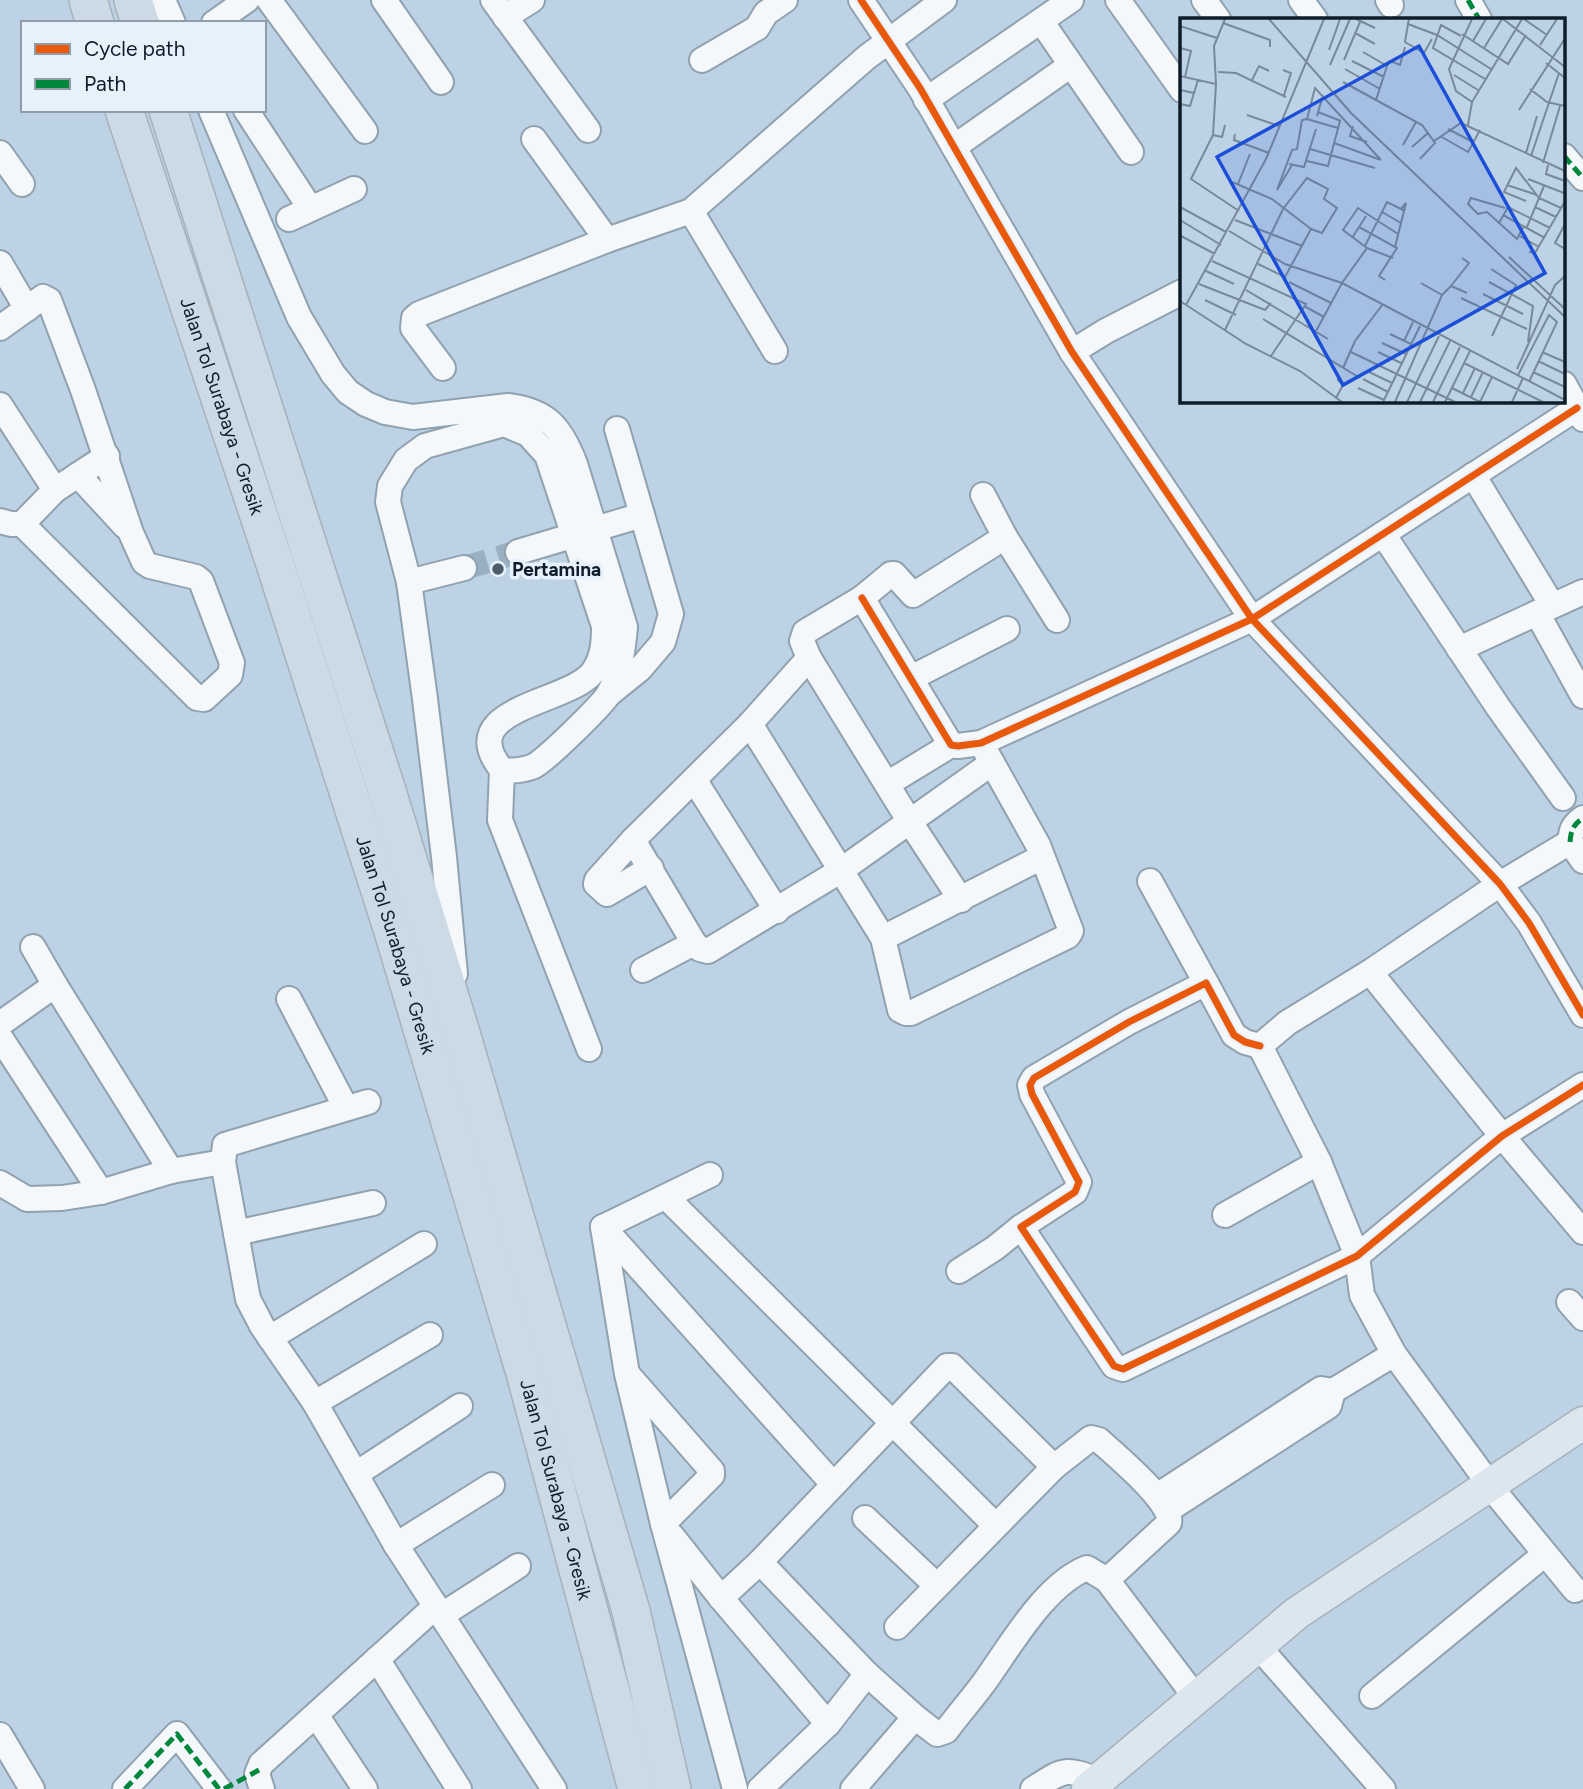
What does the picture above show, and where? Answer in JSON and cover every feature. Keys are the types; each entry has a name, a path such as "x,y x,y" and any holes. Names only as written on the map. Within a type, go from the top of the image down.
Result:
{"highway":[{"path":"88,0 94,21"},
{"path":"133,0 139,21"},
{"name":"Jalan Tol Surabaya - Gresik","path":"125,112 396,941 524,1373 637,1789"},
{"name":"Jalan Tol Surabaya - Gresik","path":"170,112 388,794 461,1033 631,1611 672,1789"}],"main road":[{"path":"1103,1783 1256,1646 1297,1614 1499,1497 1583,1423"}],"street":[{"path":"163,0 172,21"},
{"path":"217,21 247,0"},
{"path":"269,0 365,131"},
{"path":"384,0 441,82"},
{"path":"531,0 499,9 588,130"},
{"path":"861,0 926,100 1072,352 1252,619 1500,884 1536,935 1583,1015"},
{"path":"443,369 415,332 412,323 414,318 607,240 691,211 816,100 889,40 944,0"},
{"path":"926,100 1071,0"},
{"path":"1118,0 1180,87"},
{"path":"1204,0 1217,18"},
{"path":"1301,0 1314,18"},
{"path":"1468,0 1478,18"},
{"path":"702,60 757,28 769,4"},
{"path":"1041,21 1131,152"},
{"path":"954,147 1071,65"},
{"path":"212,112 299,317 333,374 348,392 385,412 413,417 508,406 523,408 548,419 566,440 604,626 604,650 592,673 569,690 534,701 512,713 494,728 488,746 492,758 502,770 500,820 589,1049"},
{"path":"247,112 300,214 355,189"},
{"path":"534,139 607,240"},
{"path":"0,153 22,184"},
{"path":"1566,158 1583,178"},
{"path":"691,211 775,351"},
{"path":"0,263 27,309"},
{"path":"1072,352 1106,331 1180,293"},
{"path":"0,328 43,297 49,300 107,456 131,533 147,564 196,577 201,581 232,663 230,675 204,699 197,698 11,522 107,456"},
{"path":"633,840 694,943 700,949 708,951 840,871 910,822 986,753 1252,619 1473,475 1580,414 1566,388"},
{"path":"0,405 55,490"},
{"path":"461,1033 444,857 409,582 388,502 390,486 406,460 425,446 503,424 528,434 547,455 625,627 623,654 607,695"},
{"path":"502,770 518,771 535,765 556,748 607,695 640,669 663,642 671,614 617,429"},
{"path":"78,475 131,533"},
{"path":"1473,475 1545,609 1583,696"},
{"path":"983,495 1005,537 1056,620"},
{"path":"518,552 642,515"},
{"path":"1383,534 1498,707 1563,798"},
{"path":"961,900 809,658 802,641 805,632 862,598 892,573 913,595 1005,537"},
{"path":"409,582 464,568"},
{"path":"1459,649 1583,592"},
{"path":"750,724 883,938 900,1010 911,1013 1068,936 1071,931 1042,857 986,753 951,744 862,598"},
{"path":"911,678 1007,629"},
{"path":"651,868 607,894 596,884 633,840 750,724 809,658"},
{"path":"887,784 951,744"},
{"path":"695,780 777,911"},
{"path":"1260,1046 1287,1023 1370,972 1500,884 1577,852 1571,830 1574,824 1583,818"},
{"path":"883,938 1042,857"},
{"path":"1150,881 1234,1035 1245,1042 1260,1046 1319,1162 1357,1256 1362,1294 1394,1354 1499,1497 1575,1590"},
{"path":"643,970 694,943"},
{"path":"33,947 171,1171"},
{"path":"1370,972 1583,1232"},
{"path":"959,1271 1075,1192 1079,1182 1032,1094 1030,1085 1034,1078 1129,1022 1206,983"},
{"path":"0,1024 55,985"},
{"path":"289,999 357,1105 230,1143 223,1149 223,1162 248,1299 270,1338 316,1403 396,1545 554,1789"},
{"path":"0,1037 101,1192"},
{"path":"1021,1227 1108,1360 1114,1366 1123,1368 1357,1256 1502,1136 1583,1085"},
{"path":"0,1183 27,1199 62,1198 101,1192 171,1171 223,1162"},
{"path":"1225,1215 1319,1162"},
{"path":"603,1227 710,1175"},
{"path":"666,1197 995,1525"},
{"path":"236,1233 373,1203"},
{"path":"603,1227 627,1374 664,1526 735,1789"},
{"path":"603,1227 833,1484"},
{"path":"270,1338 424,1244"},
{"path":"316,1403 430,1335"},
{"path":"1163,1503 1235,1457 1321,1389 1340,1387 1394,1354"},
{"path":"721,1598 760,1562 944,1367 952,1366 1054,1467"},
{"path":"627,1374 712,1471 712,1475 664,1526"},
{"path":"356,1474 460,1406"},
{"path":"897,1627 1054,1467 1091,1438 1096,1438 1163,1503 1171,1517 1169,1523 1107,1580"},
{"path":"396,1545 492,1485"},
{"path":"865,1518 937,1586"},
{"path":"664,1526 828,1724"},
{"path":"1372,1696 1545,1554"},
{"path":"760,1562 867,1674 937,1734 946,1731 1028,1621 1072,1573 1087,1568 1107,1580 1197,1699"},
{"path":"224,1789 260,1780 261,1764 377,1659 439,1611 519,1566"},
{"path":"1256,1646 1383,1789"},
{"path":"377,1659 458,1789"},
{"path":"760,1789 828,1724 867,1674"},
{"path":"316,1715 365,1789"},
{"path":"853,1789 915,1717"},
{"path":"125,1789 177,1734 219,1789"},
{"path":"0,1735 32,1789"},
{"path":"1033,1789 1065,1771 1077,1772 1103,1783"}],"tunnel":[{"path":"464,568 518,552"}],"marked path":[{"path":"1468,0 1478,18"},
{"path":"1566,158 1583,178"},
{"path":"1570,842 1573,828 1583,818"},
{"path":"125,1789 177,1734 219,1789"},
{"path":"224,1789 259,1770"}],"cycle path":[{"path":"861,0 920,88 1072,352 1252,619 1500,884 1529,923 1583,1015"},
{"path":"862,598 951,745 981,743 1252,619 1577,408"},
{"path":"1260,1046 1245,1042 1234,1035 1206,983 1129,1022 1034,1078 1030,1085 1032,1094 1079,1182 1075,1192 1021,1227 1114,1366 1123,1369 1357,1256 1502,1136 1583,1085"}],"place":[{"name":"Pertamina","path":"498,569"}]}
